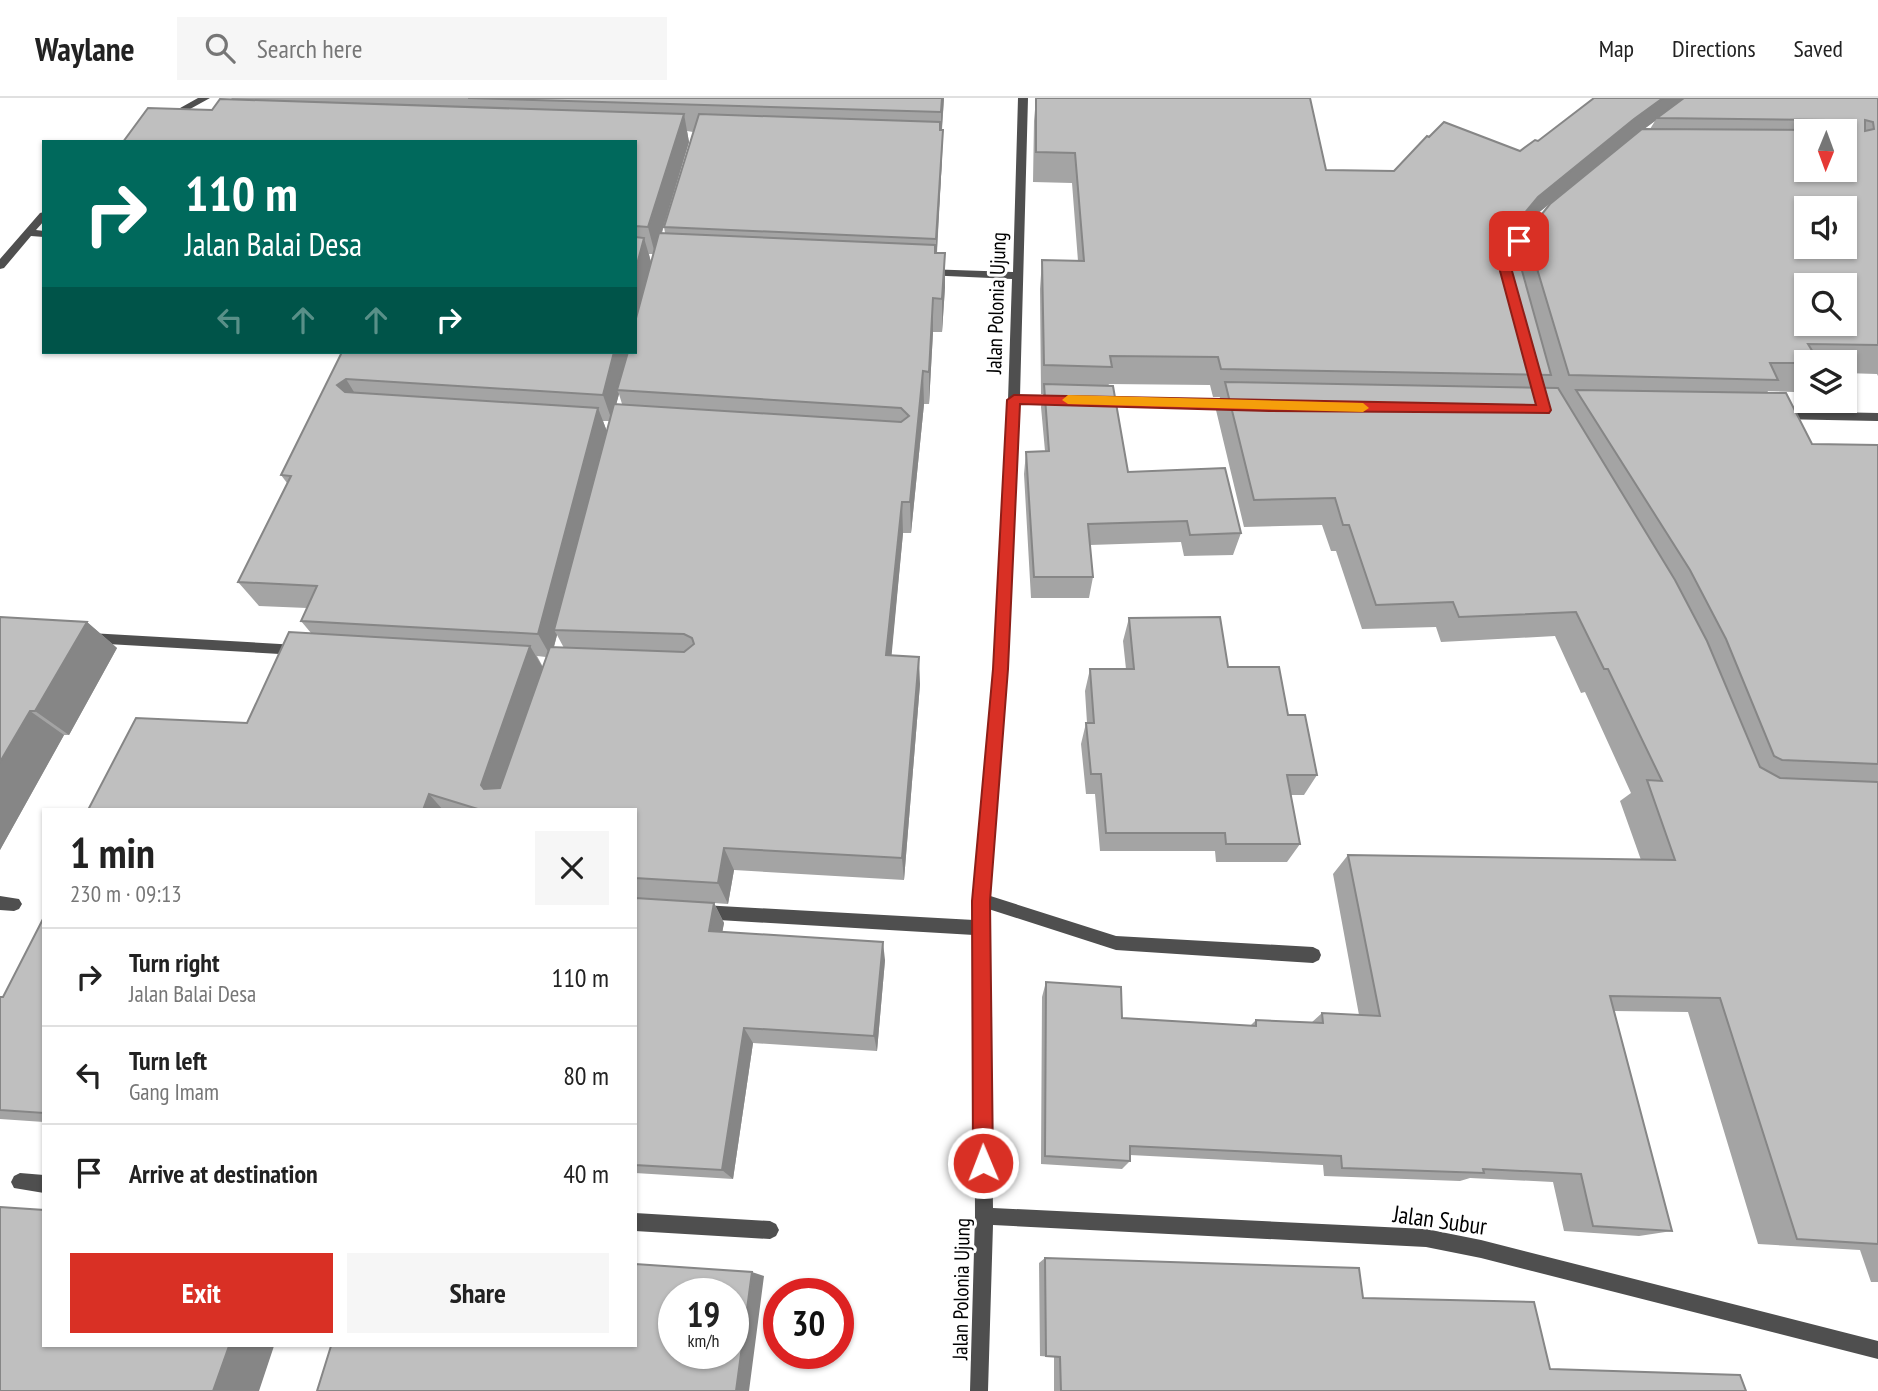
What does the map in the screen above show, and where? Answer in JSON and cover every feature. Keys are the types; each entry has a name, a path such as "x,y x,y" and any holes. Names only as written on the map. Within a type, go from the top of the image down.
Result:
{"street":[{"path":"187,120 162,121 205,98"},
{"name":"Jalan Polonia Ujung","path":"979,1391 984,1216 980,928 1000,669 1018,276 1029,114 1023,98"},
{"path":"1506,271 1510,252 1528,230 1560,204"},
{"path":"0,266 42,217"},
{"path":"28,233 42,234"},
{"path":"918,272 1018,276"},
{"path":"1014,400 1074,400"},
{"path":"1088,400 1255,406"},
{"path":"1767,415 1878,417"},
{"path":"70,637 307,651"},
{"path":"981,901 1116,943 1313,955"},
{"path":"690,911 980,928"},
{"path":"20,1182 42,1184"},
{"name":"Jalan Subur","path":"984,1216 1426,1238 1481,1249 1878,1350"},
{"path":"637,1222 770,1230"}],"building":[{"path":"468,98 942,98 941,112"},
{"path":"1036,98 1310,98 1326,170 1394,171 1444,122 1520,151 1535,140 1538,141 1594,98 1663,98 1538,197 1518,221 1514,242 1551,375 1221,369 1218,357 1110,356 1112,367 1044,365 1042,260 1084,261 1075,153 1036,152"},
{"path":"1684,98 1878,98 1878,345 1808,344 1812,350 1794,350 1794,363 1770,363 1778,380 1569,375 1529,242 1533,225 1550,204 1642,129 1794,130 1794,182 1857,182 1857,119 1657,118","holes":["1865,120 1873,122 1874,129 1865,131"]},
{"path":"220,99 684,114 648,227 637,226 637,140 124,140 148,108 212,110"},
{"path":"699,114 940,122 940,130 943,130 936,239 664,227"},
{"path":"659,233 935,245 935,253 945,253 942,299 933,298 929,372 923,371 910,502 902,502 886,655 919,657 902,858 724,848 718,883 637,878 637,808 474,808 429,794 424,808 89,808 136,718 247,723 289,632 530,646 481,785 484,789 500,788 550,647 684,652 694,644 692,638 684,634 554,630 614,404 901,422 909,416 901,408 617,390 627,354 637,354 637,315"},
{"path":"637,237 644,238 637,264"},
{"path":"341,354 613,354 603,395 346,379 337,385 345,392 598,408 538,634 301,621 317,586 238,582 291,476 281,475"},
{"path":"1225,382 1558,388 1675,580 1707,641 1760,767 1780,778 1878,782 1878,1244 1797,1239 1720,998 1610,996 1672,1231 1593,1226 1581,1174 1483,1169 1484,1173 1342,1168 1341,1156 1130,1146 1130,1161 1045,1156 1046,982 1121,987 1122,1018 1256,1026 1256,1020 1323,1023 1322,1013 1380,1016 1348,855 1675,860 1647,780 1662,781 1608,669 1604,669 1576,612 1459,617 1453,602 1376,605 1349,525 1343,525 1335,498 1254,500"},
{"path":"1044,384 1113,386 1128,472 1225,468 1241,533 1190,535 1187,521 1088,524 1093,577 1034,577 1026,452 1049,451"},
{"path":"1576,390 1786,393 1812,444 1878,445 1878,764 1782,760 1774,756 1726,639 1690,570"},
{"path":"0,617 87,622 35,711 30,711 0,762"},
{"path":"1220,617 1228,667 1279,667 1288,715 1305,715 1317,775 1287,775 1300,844 1226,844 1225,833 1106,833 1101,774 1091,774 1086,723 1094,723 1090,669 1134,669 1129,618"},
{"path":"637,898 714,903 709,931 883,942 874,1036 744,1028 722,1170 637,1165"},
{"path":"42,921 42,1113 0,1110 0,997 3,997"},
{"path":"0,1207 42,1210 42,1347 229,1347 213,1391 0,1391"},
{"path":"1045,1258 1359,1268 1363,1298 1534,1302 1550,1369 1740,1375 1746,1391 1061,1391 1060,1357 1046,1356"},
{"path":"637,1264 752,1272 749,1294 749,1278 658,1278 658,1369 739,1369 736,1391 317,1391 331,1347 637,1347"}],"slow traffic":[{"path":"1068,400 1363,408"}],"route":[{"path":"983,1163 981,901 1000,669 1009,452 1014,400 1269,407 1544,410 1506,271 1510,252 1519,241"}]}
